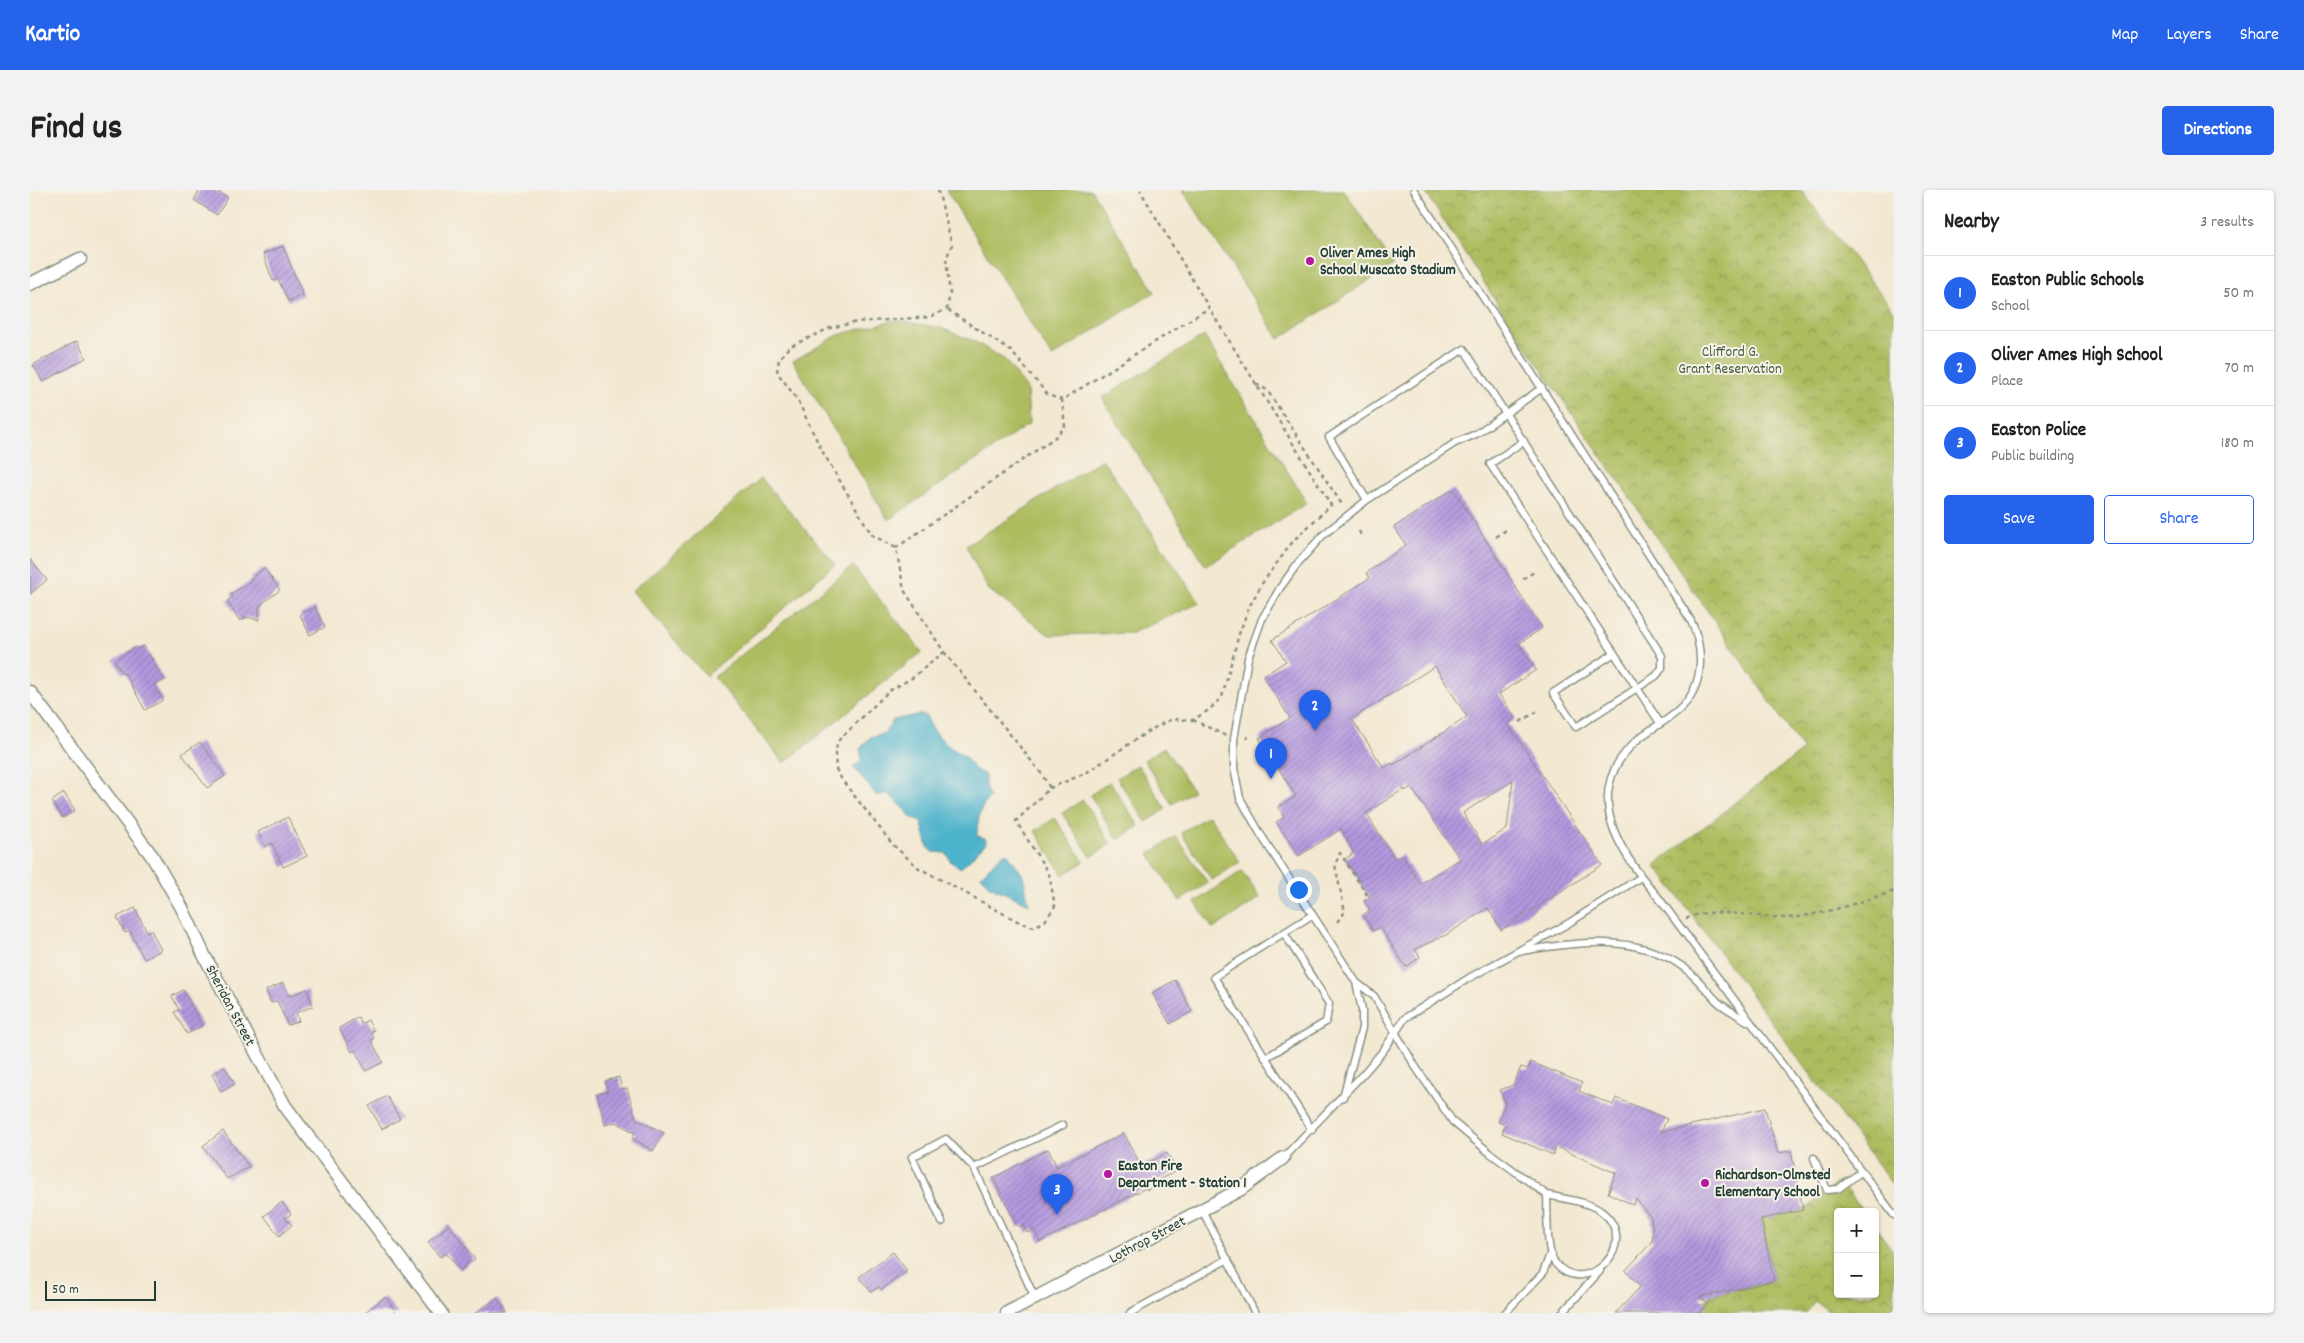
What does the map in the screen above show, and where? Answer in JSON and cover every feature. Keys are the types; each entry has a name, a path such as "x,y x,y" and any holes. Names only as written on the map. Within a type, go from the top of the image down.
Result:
{"street":[{"path":"30,284 80,259"},
{"name":"Sheridan Street","path":"30,692 152,856 182,908 204,955 285,1106 440,1313"},
{"name":"Lothrop Street","path":"1008,1313 1249,1184 1283,1158"}],"lane":[{"path":"1414,190 1690,619 1698,638 1700,669 1693,690 1681,708 1636,740 1615,770 1609,793 1609,817 1612,829 1623,851 1641,877 1894,1215"},
{"path":"1367,500 1329,437 1464,349 1661,652 1663,664 1659,674 1576,727 1554,693 1613,654"},
{"path":"1542,388 1476,434 1455,443 1367,500 1336,524 1311,548 1287,577 1271,603 1248,658 1234,740 1234,768 1240,798 1261,835 1356,982 1374,996 1419,1072 1453,1122 1490,1153 1547,1195 1591,1206 1602,1212 1609,1219 1616,1238 1611,1258 1562,1313"},
{"path":"1524,441 1490,464 1660,724"},
{"path":"1283,1158 1312,1130 1384,1051 1405,1018 1569,923 1641,877"},
{"path":"1312,914 1214,977 1312,1130"},
{"path":"1265,1058 1326,1022 1329,1004 1284,933"},
{"path":"1516,952 1584,943 1619,944 1650,951 1682,966 1718,1002 1752,1024"},
{"path":"1343,1097 1362,1028 1362,1010 1356,982"},
{"path":"974,1168 1063,1125"},
{"path":"942,1222 912,1157 946,1138 974,1168 1036,1298"},
{"path":"1814,1158 1824,1187 1827,1190 1838,1189 1862,1171"},
{"path":"1505,1313 1543,1273 1550,1254 1547,1195"},
{"path":"1202,1210 1255,1313"},
{"path":"1550,1254 1556,1264 1574,1274 1585,1274 1604,1266"},
{"path":"1130,1313 1228,1259"}],"path":[{"path":"938,190 952,245 946,259 950,294 947,309"},
{"path":"1140,190 1209,308 1331,505 1294,540 1264,582 1249,607 1239,634 1222,697 1209,710 1193,720"},
{"path":"1062,400 1209,308"},
{"path":"947,309 1011,351 1048,395 1062,400"},
{"path":"896,548 872,535 821,449 797,399 777,372 779,359 789,347 830,328 857,322 930,317 947,309"},
{"path":"1255,383 1268,390 1341,503"},
{"path":"896,548 1054,438 1065,427 1062,400"},
{"path":"1496,537 1506,530"},
{"path":"1359,531 1361,535"},
{"path":"896,548 904,590 944,652 1041,772 1050,788"},
{"path":"1522,579 1534,572"},
{"path":"944,652 912,678 889,691 838,741 835,754 836,769 842,780 893,845 918,868 1020,923 1034,927 1045,921 1055,906 1049,874 1016,821 1050,788 1086,773 1150,730 1172,719 1193,720 1234,740"},
{"path":"1520,722 1538,711"},
{"path":"1338,922 1345,912 1335,865 1340,853 1369,898"},
{"path":"1678,924 1698,914 1766,918 1796,917 1843,908 1894,891"}],"green space":[{"path":"946,190 1091,190 1155,292 1052,357"},
{"name":"Oliver Ames High School Muscato Stadium","path":"1183,190 1344,190 1393,265 1279,339"},
{"name":"Clifford G. Grant Reservation","path":"1424,190 1801,190 1894,311 1894,1187 1655,865 1803,750 1512,326"},
{"path":"895,320 941,328 974,341 1005,360 1027,389 1029,424 888,520 793,361 838,335"},
{"path":"1204,336 1307,503 1206,566 1102,398"},
{"path":"1102,459 1200,603 1132,633 1049,635 988,589 966,546"},
{"path":"761,478 835,564 706,676 632,591"},
{"path":"853,566 922,652 784,763 714,677"},
{"path":"1164,747 1193,791 1172,804 1144,760"},
{"path":"1138,765 1166,809 1146,822 1117,778"},
{"path":"1110,782 1139,826 1118,840 1090,795"},
{"path":"1083,800 1111,844 1091,857 1062,813"},
{"path":"1209,815 1240,862 1212,880 1181,833"},
{"path":"1055,818 1084,862 1063,875 1035,831"},
{"path":"1176,836 1208,883 1180,901 1149,854"},
{"path":"1242,871 1260,898 1213,929 1195,902"},
{"path":"1840,1181 1861,1208 1834,1208 1834,1298 1879,1298 1879,1232 1894,1252 1894,1313 1831,1313 1815,1301 1805,1313 1705,1313 1702,1310 1704,1301 1709,1296 1774,1281 1761,1219 1807,1208"}],"water":[{"path":"920,714 926,716 933,730 947,745 965,757 973,768 985,775 985,787 990,798 984,805 980,815 977,836 985,838 987,842 961,868 951,862 946,853 932,852 928,847 921,821 910,817 906,810 887,793 877,796 853,767 862,760 860,749 870,737 885,733 893,720"},
{"path":"1004,853 1008,854 1023,875 1029,904 989,886 981,875"}],"building":[{"path":"200,190 215,190 228,198 217,215 194,200"},
{"path":"283,246 303,295 288,301 278,279 273,281 263,254"},
{"path":"77,341 86,358 43,382 33,365"},
{"path":"1453,489 1542,628 1519,644 1536,670 1499,694 1516,719 1508,724 1602,865 1501,930 1488,908 1446,935 1415,949 1420,957 1406,967 1380,927 1373,931 1363,915 1370,910 1364,901 1370,897 1345,859 1354,853 1341,829 1299,856 1276,822 1284,817 1278,807 1296,796 1259,738 1290,718 1263,676 1286,661 1272,640 1370,578 1366,573 1406,545 1394,527","holes":["1435,666 1467,717 1393,765 1392,763 1384,768 1352,719","1513,780 1507,829 1482,844 1463,813","1411,787 1460,859 1420,884 1402,855 1395,859 1366,813 1404,789 1405,791"]},
{"path":"30,559 47,580 30,594"},
{"path":"264,568 280,590 259,606 259,620 247,617 240,621 227,601 233,597 231,594 252,580 251,578"},
{"path":"315,607 325,627 310,635 300,615"},
{"path":"144,646 164,680 154,685 163,700 145,710 125,673 122,674 114,660 136,647 138,649"},
{"path":"200,742 225,776 207,788 182,754"},
{"path":"64,793 75,810 63,818 52,801"},
{"path":"288,817 307,856 283,867 272,843 265,847 258,832"},
{"path":"135,908 147,932 151,930 161,950 144,959 130,931 125,933 117,917"},
{"path":"1175,980 1192,1011 1170,1024 1152,993"},
{"path":"283,983 289,996 307,989 313,1006 296,1013 299,1021 288,1025 277,1001 271,1003 266,990"},
{"path":"183,990 202,1026 187,1034 174,1012 179,1010 172,996"},
{"path":"358,1017 361,1024 368,1020 374,1031 371,1032 374,1039 371,1040 383,1062 366,1071 355,1050 352,1052 339,1028"},
{"name":"Richardson-Olmsted Elementary School","path":"1531,1062 1582,1083 1579,1091 1613,1105 1616,1098 1667,1119 1661,1132 1765,1108 1778,1153 1791,1151 1803,1210 1761,1219 1774,1281 1700,1297 1708,1304 1699,1313 1616,1313 1641,1286 1625,1271 1652,1242 1651,1218 1636,1199 1633,1205 1608,1193 1616,1173 1556,1147 1553,1155 1502,1133 1505,1125 1498,1122 1505,1103 1500,1090 1513,1085 1521,1067 1528,1069"},
{"path":"225,1067 235,1084 221,1092 212,1074"},
{"path":"619,1077 622,1089 627,1088 636,1119 664,1133 653,1151 632,1138 635,1133 616,1122 605,1125 597,1094 608,1091 605,1081"},
{"path":"387,1096 400,1119 382,1129 369,1106"},
{"path":"223,1131 249,1167 227,1179 203,1146"},
{"path":"1124,1133 1141,1166 1167,1153 1177,1171 1158,1180 1160,1184 1147,1190 1146,1188 1040,1242 1034,1229 1027,1233 1023,1225 1018,1227 993,1178 1048,1149 1057,1167"},
{"path":"282,1202 291,1214 285,1218 292,1225 279,1236 264,1216"},
{"path":"449,1225 475,1259 460,1270 446,1253 440,1257 428,1242"},
{"path":"893,1252 907,1271 881,1290 879,1287 871,1292 859,1277"},
{"path":"385,1297 397,1313 364,1313"},
{"path":"497,1298 507,1313 475,1313"}],"place":[{"name":"Oliver Ames High School Muscato Stadium","path":"1310,261"},
{"name":"Oliver Ames High School","path":"1315,731"},
{"name":"Easton Public Schools","path":"1271,779"},
{"name":"Easton Fire Department - Station 1","path":"1108,1174"},
{"name":"Richardson-Olmsted Elementary School","path":"1705,1183"},
{"name":"Easton Police","path":"1057,1215"}]}
